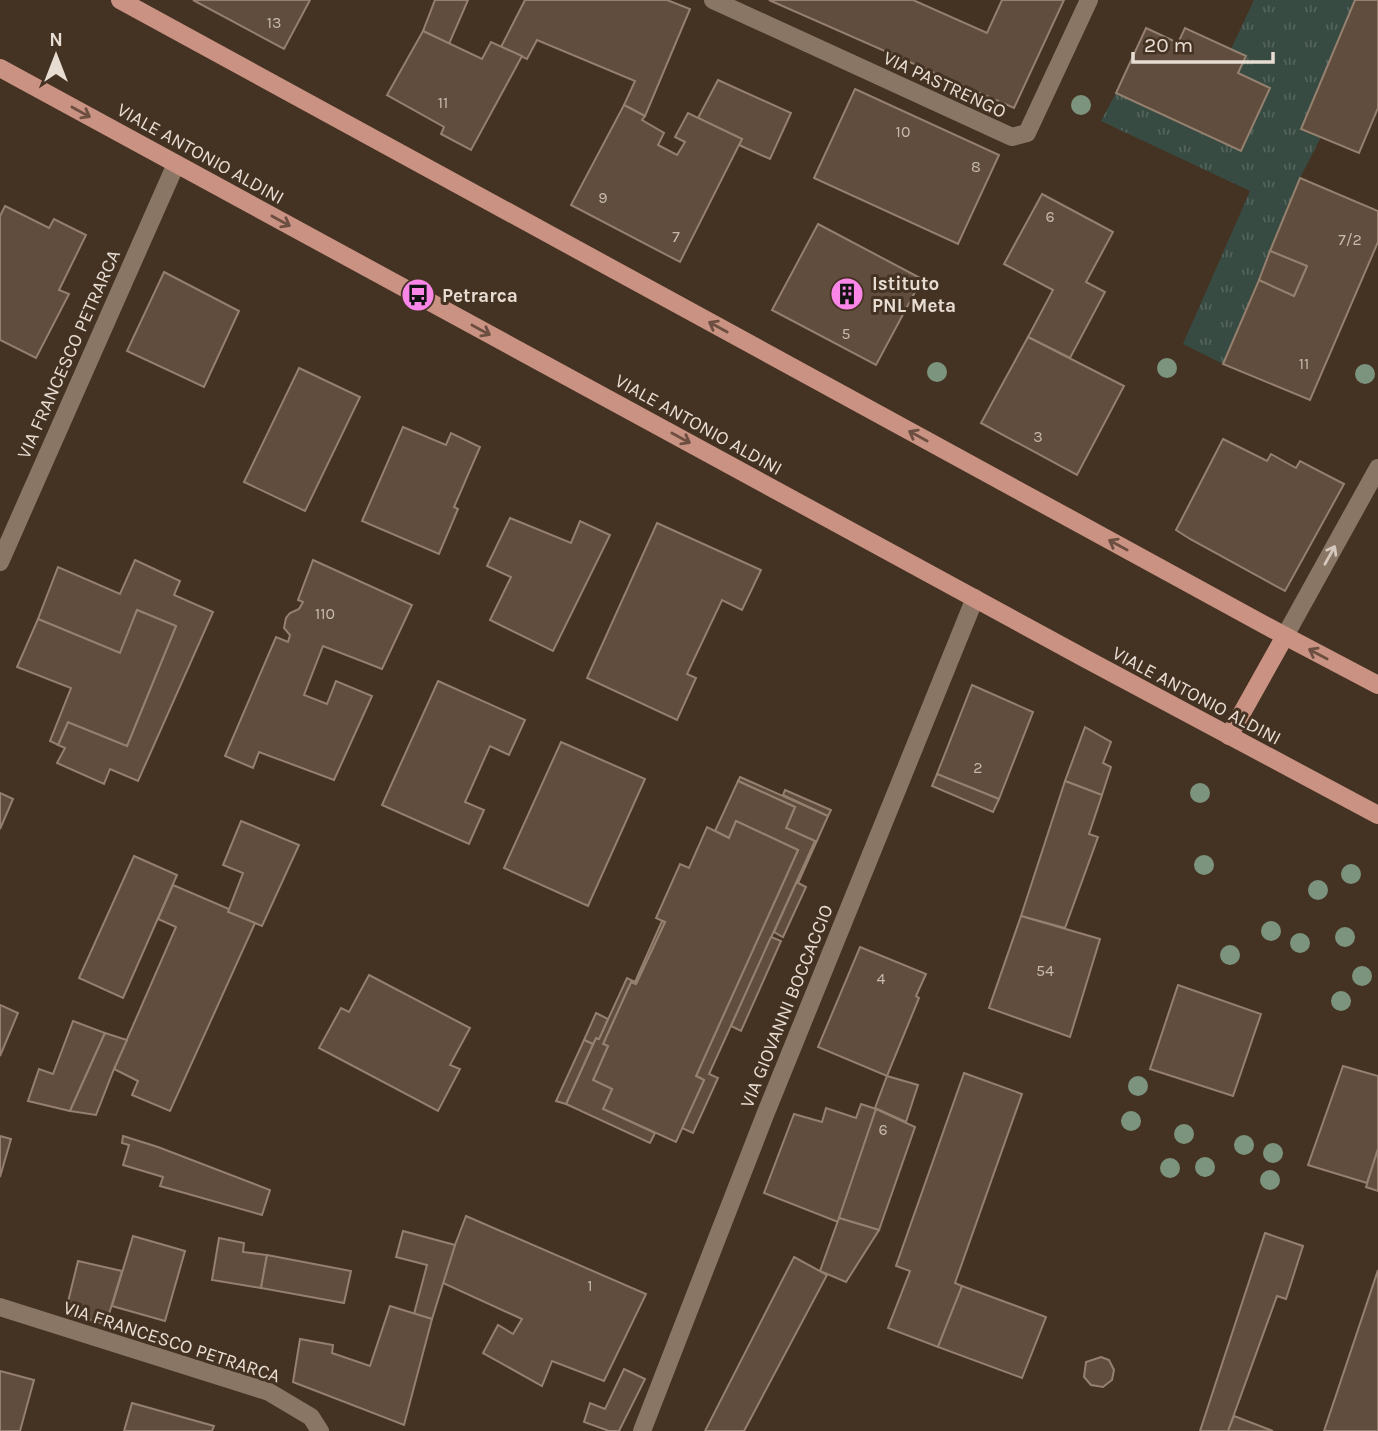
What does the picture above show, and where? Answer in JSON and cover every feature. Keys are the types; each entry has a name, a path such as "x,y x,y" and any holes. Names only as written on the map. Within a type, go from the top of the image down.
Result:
{"main road":[{"path":"120,0 1378,685"},
{"name":"VIALE ANTONIO ALDINI","path":"0,68 1378,816"},
{"path":"1229,736 1285,636"}],"street":[{"name":"VIA PASTRENGO","path":"713,0 1012,138 1027,133 1089,0"},
{"name":"VIA FRANCESCO PETRARCA","path":"0,562 176,164"},
{"path":"1285,636 1378,468"},
{"name":"VIA GIOVANNI BOCCACCIO","path":"642,1431 765,1115 975,598"},
{"name":"VIA FRANCESCO PETRARCA","path":"0,1307 268,1392 311,1417 320,1431"}],"green space":[{"path":"1254,0 1355,0 1301,129 1321,137 1300,178 1223,364 1183,344 1250,191 1101,121 1116,93 1269,88 1238,73 1246,56 1231,49"}],"building":[{"path":"193,0 310,0 284,49"},
{"path":"435,0 468,0 449,44 423,31"},
{"path":"525,0 667,0 690,9 645,116 624,105 635,81 537,40 527,59 501,47"},
{"path":"769,0 913,0 987,33 1002,0 1064,0 1014,108"},
{"path":"1355,0 1378,0 1378,108 1359,153 1301,129"},
{"path":"1146,28 1178,43 1185,28 1246,56 1238,73 1270,88 1241,151 1116,93"},
{"path":"423,31 482,59 491,42 522,56 471,150 441,134 444,127 387,95"},
{"path":"718,80 791,113 770,159 739,145 742,139 698,118"},
{"path":"855,89 999,155 958,244 814,178"},
{"path":"624,105 645,116 642,120 664,133 658,145 677,155 685,142 675,137 688,113 742,139 680,262 571,205"},
{"path":"1300,178 1378,211 1378,242 1310,400 1223,364 1259,280 1294,296 1307,266 1270,251"},
{"path":"1042,194 1113,232 1086,282 1105,292 1070,358 1028,337 1053,290 1004,264"},
{"path":"5,206 49,228 54,219 86,235 59,290 69,294 36,358 0,340 0,216"},
{"name":"Istituto PNL Meta","path":"818,224 922,279 876,365 772,310"},
{"path":"1270,251 1307,266 1294,296 1259,280"},
{"path":"164,272 239,311 204,387 127,351"},
{"path":"1028,337 1124,386 1077,475 981,423"},
{"path":"299,368 360,397 305,511 244,482"},
{"path":"403,427 446,445 451,433 480,447 454,507 458,509 439,554 362,521"},
{"path":"1223,439 1267,461 1271,454 1296,468 1300,461 1344,484 1285,591 1176,530"},
{"path":"510,518 571,543 580,521 610,535 553,651 490,620 511,577 487,566"},
{"path":"657,523 761,570 742,610 722,600 687,674 696,678 677,720 587,678"},
{"path":"135,560 180,581 174,595 213,612 138,781 110,769 104,784 57,763 65,748 58,745 68,722 127,746 176,626 137,610 120,653 38,619 58,567 120,594"},
{"path":"313,560 412,605 382,669 323,646 304,695 327,704 336,681 372,696 334,780 259,752 253,768 225,756 276,637 288,642 290,635 284,628 286,618 299,609 303,602 298,600"},
{"path":"137,610 176,626 127,746 68,722 58,745 50,741 71,688 17,667 38,619 120,653"},
{"path":"438,681 525,720 509,755 490,746 465,802 484,810 469,844 382,805"},
{"path":"972,685 1033,712 999,799 937,774"},
{"path":"1085,727 1111,742 1103,763 1111,767 1102,795 1065,781"},
{"path":"561,742 645,779 588,906 504,868"},
{"path":"937,774 999,799 993,812 932,786"},
{"path":"740,777 828,816 798,883 806,887 783,937 774,932 815,841 786,828 795,807 738,781"},
{"path":"738,781 795,807 786,828 815,841 709,1074 718,1078 693,1133 682,1128 704,1080 696,1076 798,850 736,821 729,838 715,831"},
{"path":"1065,781 1102,795 1089,834 1098,837 1065,928 1021,916"},
{"path":"785,790 831,810 828,816 783,795"},
{"path":"0,793 13,799 0,829"},
{"path":"241,821 299,845 262,926 228,912 243,873 223,865"},
{"path":"736,821 798,850 696,1076 704,1080 676,1142 603,1109 612,1089 593,1080 608,1046 603,1044 631,982 636,984 665,922 656,918 680,864 689,868 707,827 729,838"},
{"path":"134,856 177,875 123,998 79,978"},
{"path":"173,885 255,923 170,1111 132,1095 138,1081 114,1069 176,927 158,919"},
{"path":"1021,916 1100,939 1070,1037 989,1008"},
{"path":"662,921 665,922 636,984 631,982 603,1044 608,1046 593,1080 612,1089 603,1109 655,1133 650,1143 566,1104 627,978 635,982"},
{"path":"771,937 781,941 741,1031 731,1026"},
{"path":"860,947 926,974 887,1076 818,1047"},
{"path":"369,975 470,1028 450,1065 460,1069 438,1111 319,1048 341,1008 349,1012"},
{"path":"1178,985 1261,1014 1233,1096 1150,1069"},
{"path":"0,1005 18,1013 0,1056"},
{"path":"596,1013 608,1019 599,1039 596,1038 593,1044 584,1040"},
{"path":"73,1021 105,1033 70,1111 28,1101 39,1069 53,1074"},
{"path":"105,1033 127,1040 96,1115 70,1111"},
{"path":"584,1040 593,1044 566,1104 556,1101"},
{"path":"1343,1066 1378,1076 1378,1149 1367,1183 1308,1165"},
{"path":"964,1073 1022,1094 955,1283 962,1286 938,1347 888,1328 910,1271 896,1266"},
{"path":"887,1076 918,1085 906,1122 875,1108"},
{"path":"861,1104 876,1109 838,1222 764,1193 794,1114 822,1122 826,1108 856,1118"},
{"path":"876,1109 915,1127 879,1230 839,1218"},
{"path":"0,1136 11,1139 0,1177"},
{"path":"123,1136 270,1190 262,1215 160,1186 163,1177 123,1165 129,1145 122,1143"},
{"path":"1378,1149 1378,1191 1366,1187"},
{"path":"466,1216 646,1294 604,1381 552,1361 542,1386 483,1353 498,1325 513,1334 522,1319 443,1283"},
{"path":"839,1218 879,1230 846,1282 820,1271"},
{"path":"403,1231 455,1245 432,1319 414,1314 427,1265 396,1257"},
{"path":"1265,1233 1303,1246 1286,1299 1277,1296 1228,1431 1200,1431"},
{"path":"133,1236 185,1251 165,1321 112,1306"},
{"path":"219,1238 244,1243 243,1252 267,1255 261,1288 212,1280"},
{"path":"267,1255 351,1271 344,1303 261,1288"},
{"path":"794,1257 827,1275 744,1431 705,1431"},
{"path":"78,1261 122,1271 106,1324 65,1314"},
{"path":"1378,1270 1378,1431 1324,1431"},
{"path":"962,1286 1046,1317 1022,1378 938,1347"},
{"path":"390,1306 432,1319 404,1425 293,1382 300,1339 333,1345 332,1353 370,1366"},
{"path":"1101,1357 1109,1360 1114,1370 1112,1380 1103,1387 1091,1385 1084,1377 1086,1362"},
{"path":"624,1369 645,1379 619,1431 609,1431 584,1422 590,1403 605,1409"},
{"path":"0,1371 34,1380 20,1431 0,1431"},
{"path":"132,1403 214,1426 212,1431 124,1431"},
{"path":"1234,1416 1273,1431 1228,1431"}],"place":[{"name":"Istituto PNL Meta","path":"847,294"},
{"name":"Petrarca","path":"418,295"}]}
